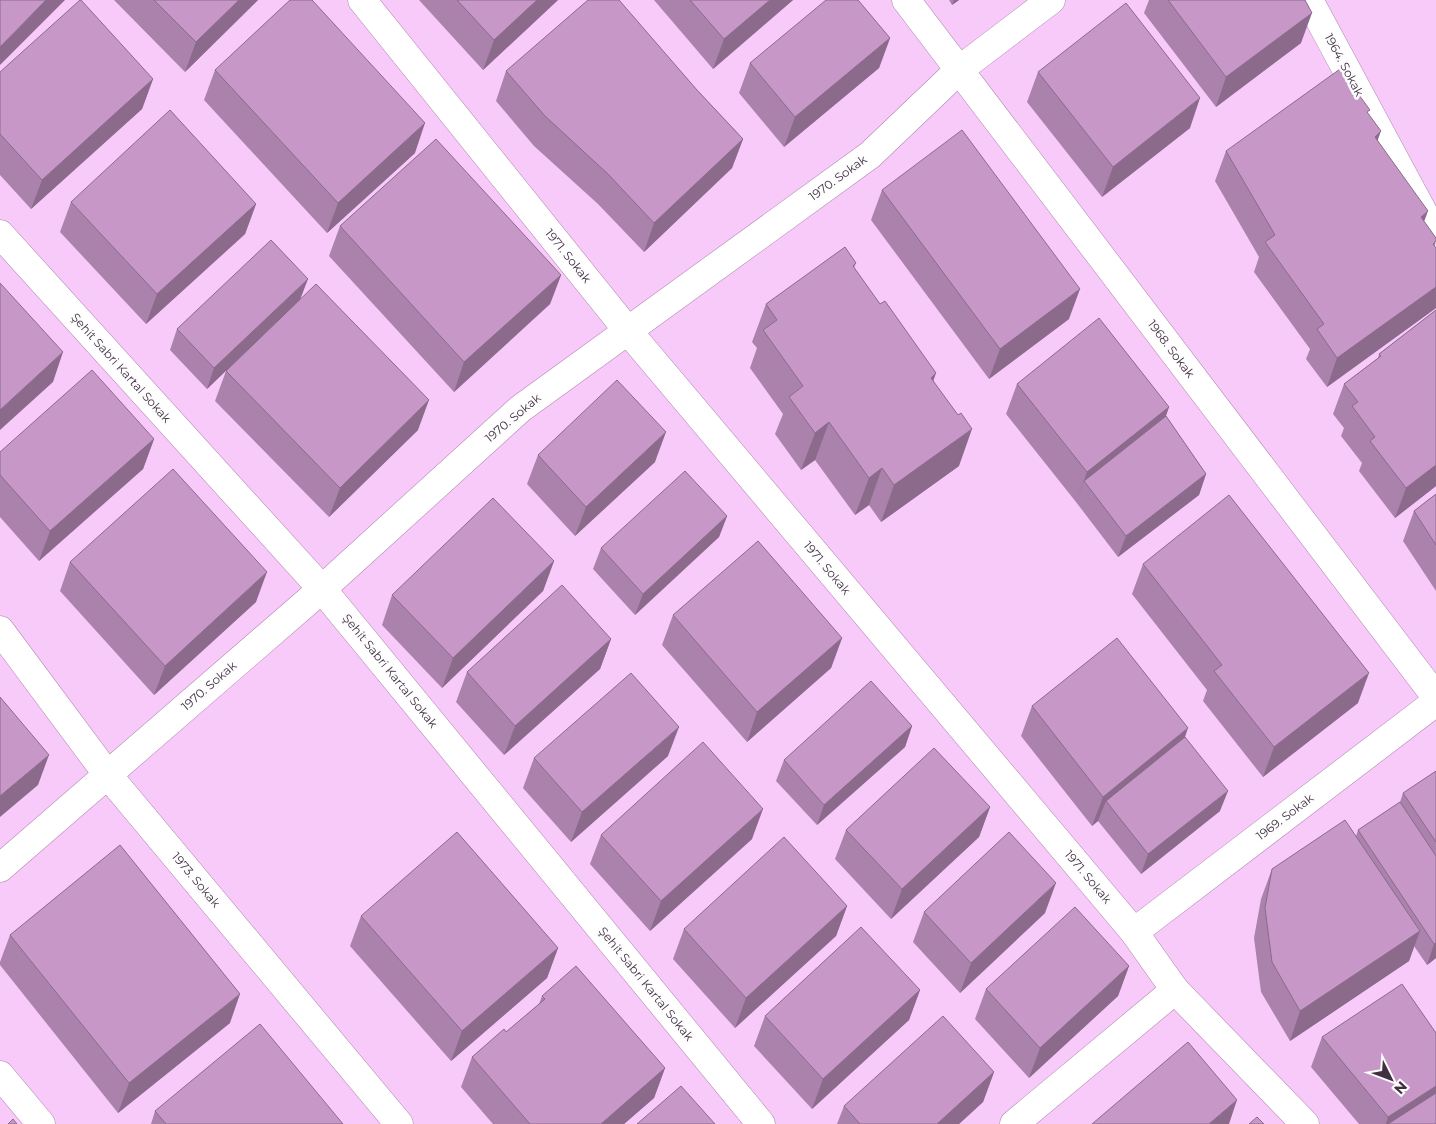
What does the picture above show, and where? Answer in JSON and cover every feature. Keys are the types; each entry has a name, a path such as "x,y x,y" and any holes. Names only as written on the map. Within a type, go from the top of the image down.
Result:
{"street":[{"name":"1971. Sokak","path":"362,0 628,331 1134,932 1175,990 1305,1124"},
{"name":"1968. Sokak","path":"906,0 1436,697"},
{"name":"1970. Sokak","path":"0,868 322,589 520,410 870,155 959,70 1051,0"},
{"name":"1964. Sokak","path":"1309,0 1436,236"},
{"name":"Şehit Sabri Kartal Sokak","path":"0,234 322,589 761,1124"},
{"name":"1973. Sokak","path":"0,630 108,774 399,1124"},
{"name":"1969. Sokak","path":"1134,932 1436,702"},
{"path":"1014,1124 1175,990"},
{"path":"0,1075 41,1124"}],"building":[{"path":"0,0 46,0 0,47"},
{"path":"80,0 153,79 42,180 0,134 0,72"},
{"path":"154,0 239,0 196,42"},
{"path":"290,0 312,0 425,123 338,203 215,70"},
{"path":"457,0 537,0 494,40"},
{"path":"588,0 619,0 697,90 743,139 654,223 608,174 545,116 506,71"},
{"path":"690,0 770,0 724,39"},
{"path":"826,0 858,0 890,38 795,117 750,63"},
{"path":"1168,0 1305,0 1312,13 1226,77"},
{"path":"1126,3 1200,98 1113,167 1038,72"},
{"path":"1340,69 1370,110 1367,112 1381,131 1375,137 1428,211 1421,217 1436,238 1433,244 1436,248 1436,287 1337,358 1317,329 1324,324 1265,242 1275,235 1226,151"},
{"path":"170,110 256,204 157,294 71,202"},
{"path":"962,130 1080,289 1000,349 882,190"},
{"path":"436,139 561,275 464,362 340,226"},
{"path":"271,240 308,279 214,368 177,329"},
{"path":"845,247 856,263 853,266 880,304 885,301 936,373 931,378 958,415 961,413 972,429 894,485 882,468 869,478 829,422 815,433 789,397 803,386 763,330 777,320 766,304"},
{"path":"0,283 63,352 0,410"},
{"path":"316,284 429,400 340,488 226,371"},
{"path":"1436,310 1436,465 1406,488 1370,441 1375,437 1352,406 1358,402 1344,384"},
{"path":"1099,318 1169,407 1087,472 1017,384"},
{"path":"92,370 154,439 50,531 0,475 0,452"},
{"path":"617,380 666,432 586,507 538,455"},
{"path":"1166,416 1206,474 1126,536 1084,481"},
{"path":"173,469 267,572 165,666 70,562"},
{"path":"685,471 727,516 643,594 601,548"},
{"path":"1436,494 1436,545 1414,511"},
{"path":"1229,495 1369,673 1274,747 1214,671 1222,665 1143,564"},
{"path":"493,498 554,561 453,658 392,595"},
{"path":"758,541 842,638 757,712 673,615"},
{"path":"562,585 611,639 515,726 467,672"},
{"path":"1117,638 1188,728 1103,797 1032,706"},
{"path":"631,673 679,727 582,812 534,758"},
{"path":"871,681 912,726 824,805 784,760"},
{"path":"0,697 49,755 0,796"},
{"path":"1185,737 1228,791 1148,854 1106,801"},
{"path":"703,742 763,809 661,901 601,835"},
{"path":"934,748 990,807 902,889 846,830"},
{"path":"1436,771 1436,842 1403,793"},
{"path":"1400,802 1436,856 1436,943 1434,944 1358,830"},
{"path":"1345,820 1420,931 1300,1011 1272,962 1265,908 1272,869"},
{"path":"457,832 558,948 462,1031 361,916"},
{"path":"1009,832 1056,883 971,963 924,912"},
{"path":"784,837 847,906 746,998 684,929"},
{"path":"120,845 240,994 129,1083 10,935"},
{"path":"1075,907 1129,966 1040,1048 986,989"},
{"path":"861,927 920,990 823,1079 765,1016"},
{"path":"576,966 665,1068 601,1124 530,1124 472,1057 504,1029 506,1032 545,999 542,996"},
{"path":"1402,984 1436,1033 1436,1086 1388,1117 1322,1037"},
{"path":"943,1016 994,1072 937,1124 860,1124 844,1106"},
{"path":"260,1024 343,1124 166,1124 155,1111"},
{"path":"1188,1042 1237,1100 1209,1124 1092,1124"},
{"path":"681,1086 715,1124 637,1124"},
{"path":"1436,1093 1436,1124 1388,1124"},
{"path":"1257,1117 1264,1124 1249,1124"},
{"path":"13,1119 17,1124 8,1124"}]}
